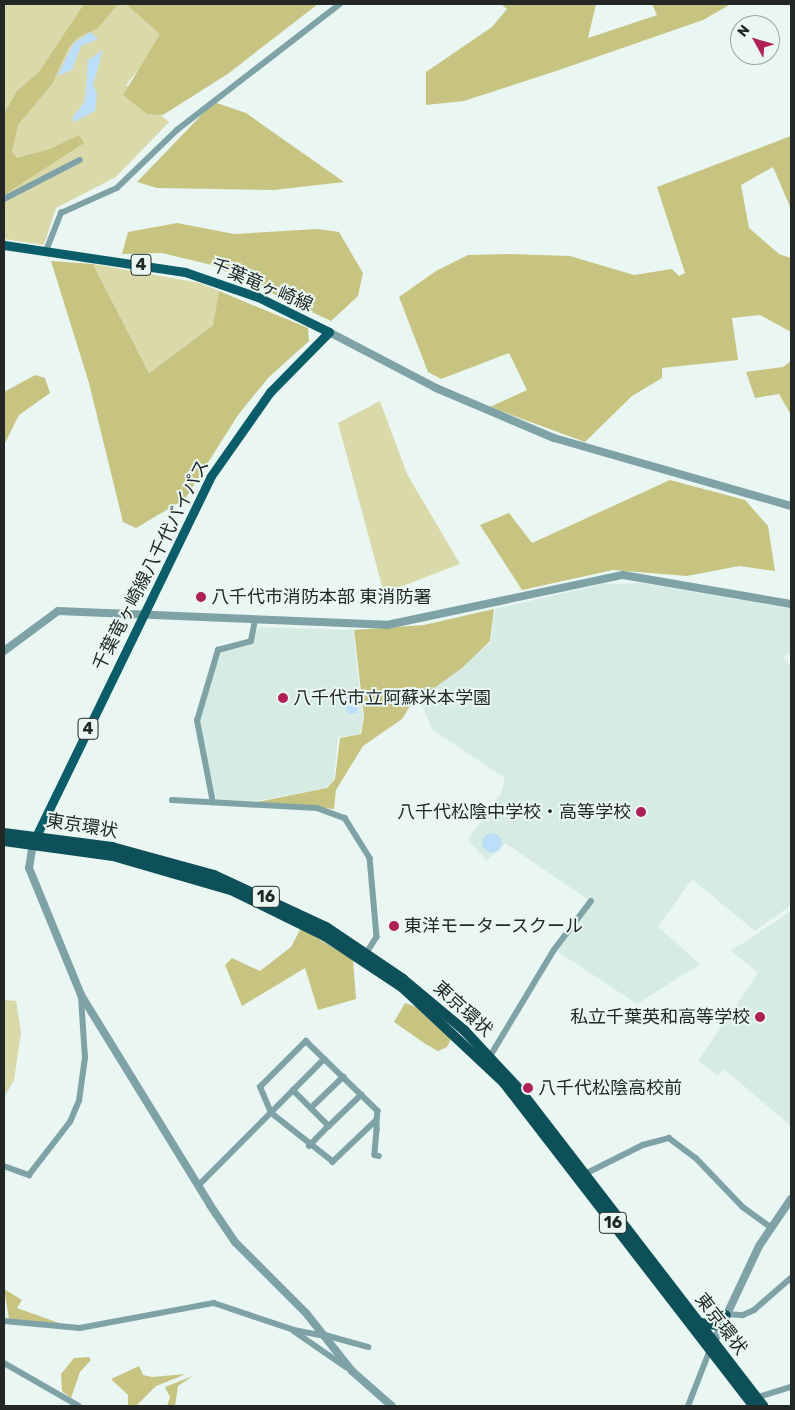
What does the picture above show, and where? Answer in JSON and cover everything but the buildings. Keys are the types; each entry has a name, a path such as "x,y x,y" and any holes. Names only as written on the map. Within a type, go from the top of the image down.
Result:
{"highway":[{"name":"東京環状","path":"4,833 179,872 286,915 403,988 488,1059"},
{"name":"東京環状","path":"4,841 35,839 112,847 214,875 299,913 367,953 437,1006 488,1059 700,1323 712,1346"},
{"name":"東京環状","path":"582,1175 756,1403"},
{"path":"700,1323 717,1325 727,1314"}],"main road":[{"name":"千葉竜ヶ崎線","path":"4,245 165,268 217,281 329,332"},
{"name":"千葉竜ヶ崎線八千代バイパス","path":"35,839 142,614 226,453 280,380 329,332"}],"street":[{"path":"46,251 60,213 117,188 177,130 340,4"},
{"path":"4,199 80,160"},
{"path":"329,332 436,388 600,454 791,506"},
{"path":"4,651 58,610 255,620 387,624 623,575 791,604"},
{"path":"213,803 197,721 218,650 251,641 255,620"},
{"path":"172,800 317,808 346,818 370,858 377,937 367,953"},
{"path":"35,839 28,868 81,995 198,1186 235,1242 325,1335 352,1371"},
{"path":"488,1059 554,950 591,901"},
{"path":"4,1166 30,1175 70,1122 79,1101 85,1058 81,995"},
{"path":"377,1120 333,1162 310,1146 271,1112 260,1087 306,1041 378,1111 375,1155 379,1156"},
{"path":"198,1186 324,1059"},
{"path":"311,1108 343,1077"},
{"path":"294,1090 329,1126"},
{"path":"310,1146 362,1095"},
{"path":"582,1175 669,1138 696,1158 743,1208 771,1227"},
{"path":"688,1406 727,1314 771,1227 791,1199"},
{"path":"727,1314 743,1315 754,1310 791,1278"},
{"path":"4,1321 86,1328 214,1303 293,1330 325,1335 368,1347"},
{"path":"293,1330 352,1371 392,1406"},
{"path":"4,1363 79,1406"},
{"path":"756,1403 791,1387"}],"shaded area":[{"path":"84,4 118,4 98,28 77,38 68,49 52,84 18,125 12,152 17,158 50,149 79,135 84,143 4,195 4,114 17,91 39,72"},
{"path":"126,4 318,4 229,73 163,115 147,114 123,95 160,34"},
{"path":"501,4 596,4 588,38 657,15 652,4 731,4 703,20 562,69 464,101 426,105 426,72 492,27 507,9"},
{"path":"214,102 246,113 344,182 274,190 157,188 137,182"},
{"path":"791,136 791,209 773,167 741,185 749,228 779,254 791,258 791,332 760,315 732,318 738,360 662,368 662,378 632,396 585,442 490,407 527,390 509,353 441,379 428,372 399,297 436,271 468,255 509,254 570,256 634,275 672,269 679,276 685,273 657,187"},
{"path":"177,223 234,234 317,229 339,232 363,273 358,296 331,321 212,265 162,253 122,254 128,232"},
{"path":"51,261 93,264 149,373 213,325 219,291 308,328 309,341 268,378 238,415 185,499 136,528 123,522 89,383"},
{"path":"791,361 791,415 779,394 755,398 746,372 783,367"},
{"path":"35,375 45,378 50,393 19,415 4,445 4,392"},
{"path":"670,480 745,500 768,526 775,571 739,566 687,576 613,570 522,590 480,525 509,513 532,543"},
{"name":"八千代松陰中学校・高等学校","path":"640,583 791,609 791,651 784,657 791,667 791,905 755,931 692,879 658,927 700,964 637,1004 557,951 593,903 505,843 487,860 468,840 502,792 505,778 432,729 420,700 491,642 495,609 603,584"},
{"path":"494,609 490,641 462,668 419,699 415,698 402,719 363,746 336,790 334,809 257,802 327,788 335,779 340,738 361,734 364,717 354,630 424,625"},
{"name":"八千代市立阿蘇米本学園","path":"259,627 353,630 363,718 360,734 338,737 334,779 326,788 250,802 217,801 199,723 220,651 253,639"},
{"name":"私立千葉英和高等学校","path":"791,911 791,1126 724,1069 718,1076 698,1061 758,973 731,951"},
{"path":"301,928 353,960 356,999 318,1010 305,968 242,1006 225,965 232,958 260,971 291,947"},
{"path":"405,1003 416,1007 452,1037 447,1047 438,1051 394,1022"},
{"path":"4,1289 22,1300 17,1308 62,1324 9,1319"},
{"path":"89,1357 91,1360 80,1372 71,1398 62,1391 61,1374 74,1358"},
{"path":"139,1366 143,1375 152,1377 186,1374 156,1386 136,1406 128,1406 128,1395 111,1379"},
{"path":"193,1376 178,1386 175,1406 167,1406 170,1397 165,1387"}],"green space":[{"path":"4,4 141,4 172,27 126,85 169,122 116,177 56,208 44,245 4,239"},
{"path":"93,264 200,283 219,291 214,324 149,373"},
{"path":"380,401 407,474 460,564 384,593 338,423"},
{"path":"4,1000 16,1001 21,1033 14,1080 4,1097"}],"water":[{"path":"90,32 98,39 81,46 72,70 57,76 74,43"},
{"path":"103,50 93,85 97,93 95,111 74,122 72,118 85,101 88,60"},
{"path":"356,690 358,713 347,714 345,691"},
{"path":"488,833 496,833 502,839 502,847 496,853 488,853 482,847 482,839"}],"place":[{"name":"八千代市消防本部 東消防署","path":"201,597"},
{"name":"八千代市立阿蘇米本学園","path":"283,698"},
{"name":"八千代松陰中学校・高等学校","path":"641,812"},
{"name":"東洋モータースクール","path":"394,926"},
{"name":"私立千葉英和高等学校","path":"760,1017"},
{"name":"八千代松陰高校前","path":"528,1088"}]}
